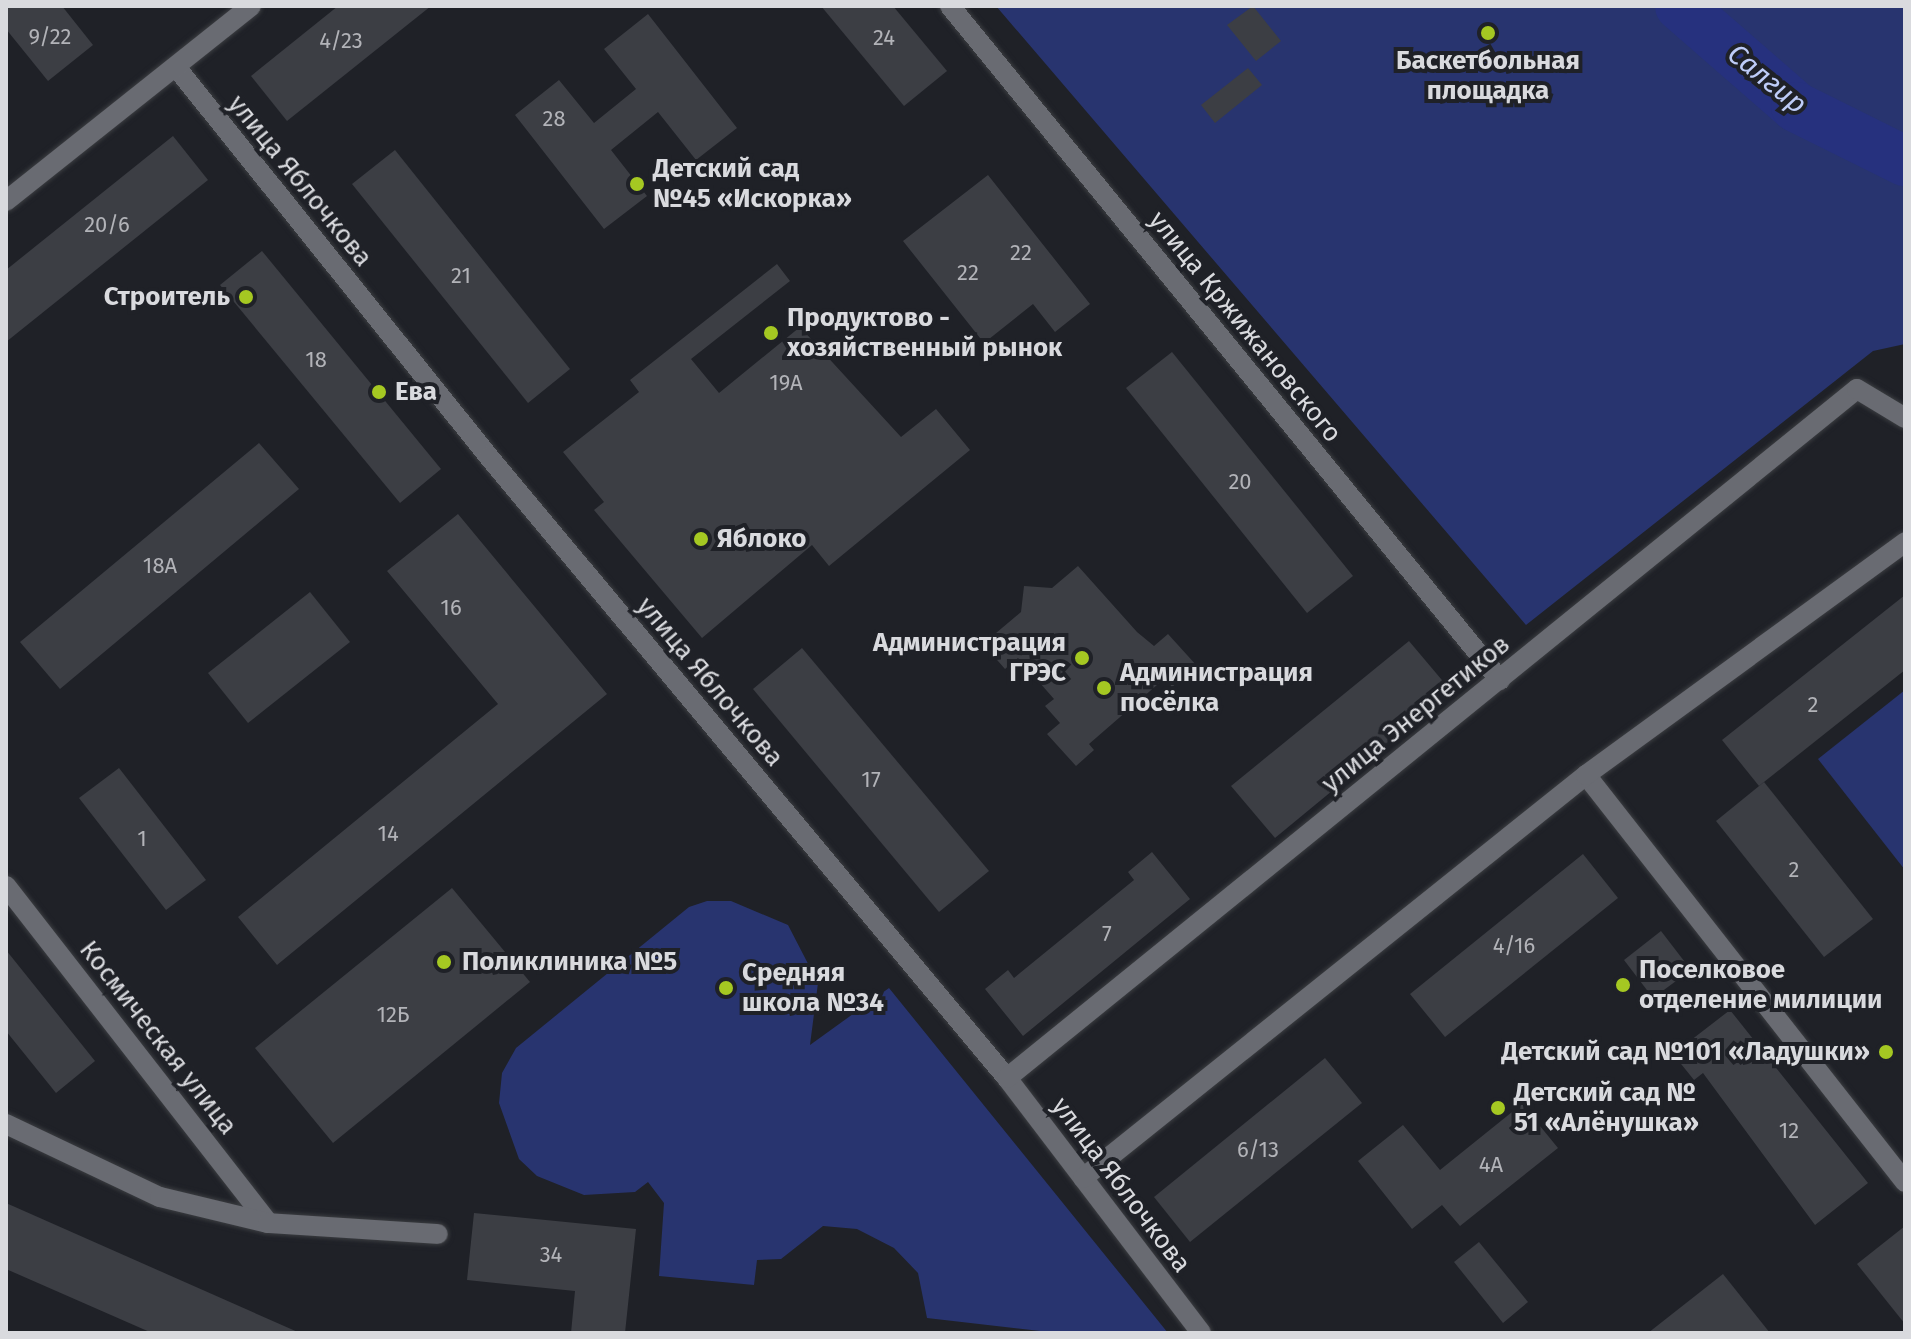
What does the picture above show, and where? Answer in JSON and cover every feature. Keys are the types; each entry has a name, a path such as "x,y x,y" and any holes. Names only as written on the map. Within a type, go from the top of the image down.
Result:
{"street":[{"path":"6,201 251,6"},
{"name":"улица Кржижановского","path":"950,6 1500,680"},
{"name":"улица Яблочкова","path":"176,67 1007,1078 1201,1333"},
{"name":"улица Энергетиков","path":"1007,1078 1857,389 1905,418"},
{"path":"1083,1178 1586,775 1905,542"},
{"path":"1586,775 1905,1182"},
{"name":"Космическая улица","path":"6,886 268,1223"},
{"path":"6,1124 160,1197 268,1223 438,1234"}],"shaded area":[{"path":"996,6 1905,6 1905,344 1873,351 1526,625"},
{"path":"1905,690 1905,870 1818,759"},
{"name":"Средняя школа №34","path":"707,901 731,901 788,925 818,983 810,1045 889,988 1168,1333 1058,1333 927,1318 918,1273 894,1248 857,1229 823,1226 781,1259 757,1260 754,1285 659,1276 664,1203 648,1182 635,1192 584,1195 537,1176 519,1159 499,1103 502,1073 516,1048 689,907"}],"building":[{"path":"6,6 62,6 93,45 48,81 6,29"},
{"path":"338,6 431,6 287,121 251,76"},
{"path":"821,6 893,6 947,71 904,106"},
{"path":"1253,6 1281,41 1256,61 1227,25"},
{"path":"648,14 737,128 696,160 658,112 611,150 647,196 604,229 515,115 559,80 594,123 636,89 604,49"},
{"path":"1248,68 1262,85 1215,123 1201,105"},
{"path":"173,136 208,180 6,342 6,270"},
{"path":"395,150 570,369 528,403 352,184"},
{"path":"988,175 1090,304 1055,332 1033,304 984,343 903,241"},
{"path":"262,251 441,469 400,503 220,285"},
{"path":"777,264 790,281 691,359 719,393 800,327 901,437 936,409 970,450 829,566 812,545 702,638 594,510 604,502 563,452 639,392 630,380"},
{"path":"1172,352 1353,576 1307,613 1126,388"},
{"path":"259,443 299,489 60,689 20,642"},
{"path":"458,514 607,694 277,965 238,917 498,704 387,571"},
{"path":"1078,566 1137,632 1154,646 1168,634 1197,666 1172,687 1165,678 1089,744 1094,750 1076,766 1047,734 1060,723 1045,706 1054,699 1018,658 1005,669 983,644 1021,612 1024,586 1052,588"},
{"path":"310,592 350,642 248,723 208,673"},
{"path":"1905,595 1905,670 1759,786 1722,740"},
{"path":"1409,641 1452,692 1275,838 1231,786"},
{"path":"802,648 989,871 939,912 753,689"},
{"path":"119,768 206,880 166,910 79,798"},
{"path":"1764,782 1873,919 1824,957 1716,821"},
{"path":"1152,852 1190,899 1023,1036 985,989 1008,970 1014,978 1134,880 1128,872"},
{"path":"1583,854 1618,898 1445,1037 1410,994"},
{"path":"452,888 530,982 333,1143 255,1048"},
{"path":"1661,931 1691,970 1653,998 1624,960"},
{"path":"6,950 95,1061 56,1093 6,1031"},
{"path":"1730,1010 1868,1183 1815,1225 1703,1073 1694,1080 1673,1054"},
{"path":"1325,1058 1362,1103 1190,1242 1154,1197"},
{"path":"1522,1104 1558,1148 1460,1226 1442,1205 1412,1229 1358,1161 1403,1125 1440,1170"},
{"path":"6,1203 300,1333 152,1333 6,1269"},
{"path":"474,1213 636,1229 625,1333 571,1333 575,1291 467,1280"},
{"path":"1905,1226 1905,1324 1857,1264"},
{"path":"1479,1242 1528,1302 1503,1323 1454,1262"},
{"path":"1723,1274 1770,1333 1648,1333"}],"waterway":[{"name":"Салгир","path":"1680,6 1796,107 1905,161"}],"place":[{"name":"Баскетбольная площадка","path":"1488,33"},
{"name":"Детский сад №45 «Искорка»","path":"637,184"},
{"name":"Строитель","path":"246,297"},
{"name":"Продуктово - хозяйственный рынок","path":"771,333"},
{"name":"Ева","path":"379,392"},
{"name":"Яблоко","path":"701,539"},
{"name":"Администрация ГРЭС","path":"1082,658"},
{"name":"Администрация посёлка","path":"1104,688"},
{"name":"Поликлиника №5","path":"444,962"},
{"name":"Поселковое отделение милиции","path":"1623,985"},
{"name":"Средняя школа №34","path":"726,988"},
{"name":"Детский сад №101 «Ладушки»","path":"1886,1052"},
{"name":"Детский сад № 51 «Алёнушка»","path":"1498,1108"}]}
